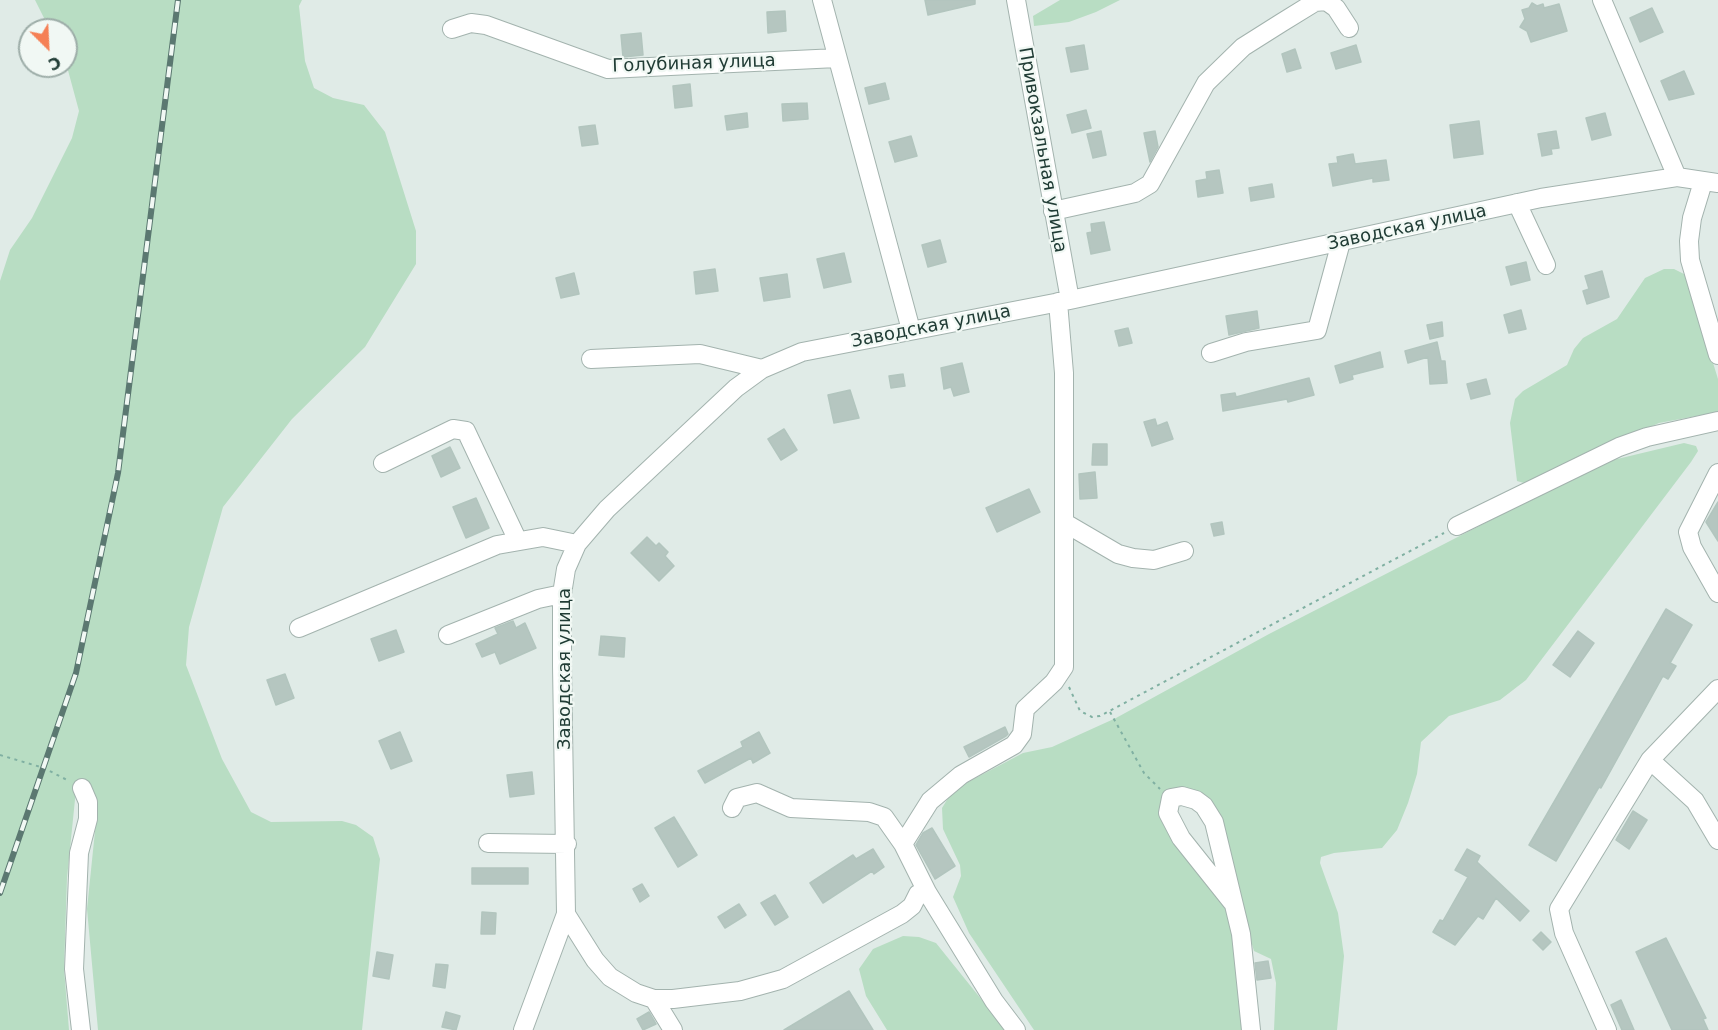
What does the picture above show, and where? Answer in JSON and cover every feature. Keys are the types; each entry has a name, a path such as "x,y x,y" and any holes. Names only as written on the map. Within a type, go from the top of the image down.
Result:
{"street":[{"path":"822,0 910,330"},
{"path":"1602,0 1677,177"},
{"path":"1053,211 1135,193 1150,184 1206,83 1243,47 1299,5 1326,1 1336,8 1349,27"},
{"name":"Привокзальная улица","path":"1021,2 1053,211 1064,301 1064,667"},
{"name":"Голубиная улица","path":"452,29 471,23 486,25 608,69 837,58"},
{"name":"Заводская улица","path":"566,914 567,844 562,594 566,569 576,544 607,509 736,388 762,369 802,352 1064,301 1517,203 1677,177 1710,182"},
{"path":"1710,182 1692,218 1690,260 1718,355"},
{"path":"1517,203 1546,265"},
{"path":"1211,353 1246,342 1317,330 1341,242"},
{"path":"591,359 700,354 762,369"},
{"path":"1457,525 1619,447 1658,434 1718,421"},
{"path":"383,463 453,429 466,431 517,539"},
{"path":"1718,473 1688,532 1692,547 1718,593"},
{"path":"1065,523 1118,554 1133,558 1154,560 1184,551"},
{"path":"299,628 497,545 517,539 556,538 576,544"},
{"path":"448,635 538,599 562,594"},
{"path":"903,844 930,801 961,775 1014,745 1022,734 1025,710 1054,682 1064,667"},
{"path":"1607,1030 1564,933 1559,909 1650,760 1718,689"},
{"path":"1650,760 1695,801 1718,840"},
{"path":"81,1030 74,969 79,853 88,819 88,802 82,788"},
{"path":"732,808 737,798 757,794 791,807 869,812 884,817 903,844 927,892 994,1001 1016,1030"},
{"path":"1232,902 1181,838 1168,813 1170,798 1189,796 1200,802 1210,815 1219,838 1243,945 1251,1030"},
{"path":"488,843 567,844"},
{"path":"566,914 595,960 610,977 636,993 654,999 673,999 740,991 783,979 903,914 912,906 918,894 927,892"},
{"path":"523,1030 566,914"},
{"path":"654,999 673,1030"}],"path":[{"path":"1064,667 1072,700 1080,711 1092,717 1110,712 1457,525"},
{"path":"1110,712 1143,772 1170,798"},
{"path":"0,755 44,768 82,788"}],"green space":[{"path":"35,0 302,0 299,6 305,61 314,88 333,98 364,105 385,132 416,231 416,264 365,347 292,419 223,507 189,627 186,665 222,759 251,812 271,822 342,821 356,825 373,837 380,859 362,1030 98,1030 87,909 98,802 89,783 77,780 67,878 64,969 69,1030 0,1030 0,281 10,250 32,218 72,138 79,111 70,78 78,78 78,18 44,18"},
{"path":"1060,0 1120,0 1069,22 1034,26 1033,16"},
{"path":"1664,269 1674,269 1686,275 1718,379 1718,412 1659,423 1524,483 1517,481 1510,423 1515,399 1523,391 1567,365 1574,349 1583,338 1617,319 1645,278"},
{"path":"1684,443 1696,446 1698,451 1691,462 1526,680 1500,700 1449,716 1421,742 1417,774 1408,803 1397,830 1382,848 1334,853 1321,857 1320,863 1338,913 1344,956 1337,1030 1274,1030 1276,983 1271,959 1254,951 1210,803 1197,791 1175,790 1161,801 1161,809 1227,907 1236,953 1243,1030 1034,1030 969,933 953,897 961,876 960,865 943,829 942,808 953,790 1023,753 1052,747 1116,718 1269,634 1555,487 1613,460"},
{"path":"903,936 919,937 936,943 1006,1030 887,1030 866,996 859,969 873,949"}],"building":[{"path":"925,0 975,0 975,4 928,15"},
{"path":"1532,3 1537,6 1543,4 1544,8 1559,4 1567,31 1531,42 1527,31 1520,27 1525,19 1522,10 1529,8"},
{"path":"1652,8 1663,32 1640,42 1630,18"},
{"path":"785,11 786,31 768,33 767,12"},
{"path":"641,33 643,55 623,57 621,35"},
{"path":"1084,45 1088,69 1071,72 1066,48"},
{"path":"1356,45 1361,62 1336,69 1331,53"},
{"path":"1295,49 1301,68 1287,72 1282,54"},
{"path":"1684,71 1694,94 1669,100 1661,81"},
{"path":"885,83 889,99 869,104 865,88"},
{"path":"690,84 692,106 675,108 673,86"},
{"path":"807,103 808,119 783,121 782,104"},
{"path":"1086,110 1091,128 1072,133 1067,115"},
{"path":"747,113 748,127 727,130 725,116"},
{"path":"1605,113 1611,135 1592,140 1586,118"},
{"path":"1479,121 1483,154 1454,158 1450,125"},
{"path":"595,125 598,144 582,146 579,127"},
{"path":"1101,131 1106,155 1093,158 1087,134"},
{"path":"1155,131 1158,147 1150,162 1144,133"},
{"path":"1556,131 1559,148 1551,149 1552,154 1542,156 1538,134"},
{"path":"911,136 917,156 895,162 889,142"},
{"path":"1353,154 1355,164 1386,160 1389,180 1373,182 1373,178 1333,186 1329,164 1338,163 1337,157"},
{"path":"1219,170 1223,193 1198,197 1196,181 1207,179 1206,172"},
{"path":"1272,184 1274,197 1251,201 1249,188"},
{"path":"1104,222 1110,250 1091,254 1087,233 1092,232 1091,224"},
{"path":"940,240 946,262 928,267 922,245"},
{"path":"844,253 851,282 824,288 817,259"},
{"path":"1526,262 1530,280 1511,285 1506,267"},
{"path":"715,269 718,291 696,294 694,272"},
{"path":"1602,271 1609,297 1587,304 1583,291 1589,289 1585,276"},
{"path":"574,273 579,294 561,298 556,278"},
{"path":"787,274 790,297 764,301 760,278"},
{"path":"1521,310 1526,329 1509,333 1504,315"},
{"path":"1257,311 1259,328 1229,335 1226,316"},
{"path":"1442,322 1443,336 1430,339 1427,325"},
{"path":"1128,328 1132,343 1119,346 1115,331"},
{"path":"1437,342 1441,361 1445,361 1447,383 1430,384 1428,357 1408,363 1405,351"},
{"path":"1380,352 1383,367 1352,375 1353,379 1340,383 1335,366"},
{"path":"962,363 969,392 954,396 951,387 944,389 941,368"},
{"path":"903,374 905,386 891,388 889,376"},
{"path":"1309,378 1314,395 1288,402 1287,399 1223,411 1221,395 1235,393 1236,397"},
{"path":"1486,379 1490,394 1471,399 1467,384"},
{"path":"850,390 859,418 834,423 828,395"},
{"path":"1155,419 1157,426 1167,422 1173,439 1152,446 1144,422"},
{"path":"784,429 797,450 781,460 768,439"},
{"path":"1093,444 1107,444 1107,465 1092,465"},
{"path":"450,447 460,468 441,477 432,456"},
{"path":"1095,472 1097,498 1080,499 1079,474"},
{"path":"1029,489 1040,512 997,532 986,508"},
{"path":"476,498 489,528 466,538 453,507"},
{"path":"1718,502 1718,541 1706,522"},
{"path":"1222,522 1224,534 1214,536 1211,524"},
{"path":"647,537 656,546 659,543 668,552 665,556 674,566 659,581 631,553"},
{"path":"1666,609 1692,625 1670,663 1676,666 1668,679 1663,676 1601,788 1599,787 1556,861 1529,845"},
{"path":"513,621 516,628 525,623 536,648 500,664 495,652 482,657 476,644 498,634 495,628"},
{"path":"396,630 404,652 379,661 371,639"},
{"path":"1578,631 1594,643 1570,677 1553,665"},
{"path":"601,636 625,638 624,657 599,655"},
{"path":"285,674 294,698 276,705 267,680"},
{"path":"1005,727 1008,734 1006,736 969,757 964,747"},
{"path":"400,732 412,761 391,769 379,741"},
{"path":"759,732 770,753 753,763 751,758 705,783 698,771 743,747 741,742"},
{"path":"532,772 534,794 510,797 507,775"},
{"path":"1633,811 1647,820 1629,849 1616,840"},
{"path":"674,817 697,855 678,867 655,828"},
{"path":"932,828 955,866 935,879 916,845 923,833"},
{"path":"873,849 884,867 874,874 872,871 823,903 810,883 853,855 856,859"},
{"path":"1467,849 1480,856 1477,862 1529,911 1520,921 1496,898 1483,919 1478,916 1455,945 1433,932 1440,920 1443,921 1468,877 1455,870"},
{"path":"472,868 528,868 528,884 472,884"},
{"path":"642,884 649,896 640,902 633,889"},
{"path":"775,895 788,917 775,925 761,903"},
{"path":"739,904 746,915 725,928 718,917"},
{"path":"482,912 496,913 495,934 481,934"},
{"path":"1541,932 1551,942 1543,950 1533,940"},
{"path":"1666,938 1706,1018 1703,1019 1708,1030 1672,1030 1636,952"},
{"path":"377,952 393,955 389,979 373,976"},
{"path":"1268,961 1271,978 1257,980 1255,963"},
{"path":"436,964 448,965 445,988 433,986"},
{"path":"849,991 873,1030 784,1030"},
{"path":"1621,1000 1634,1030 1622,1030 1611,1005"},
{"path":"446,1012 460,1016 456,1030 442,1027"},
{"path":"649,1012 656,1024 643,1030 637,1019"}],"railway":[{"path":"0,893 76,673 118,473 178,0"}]}
